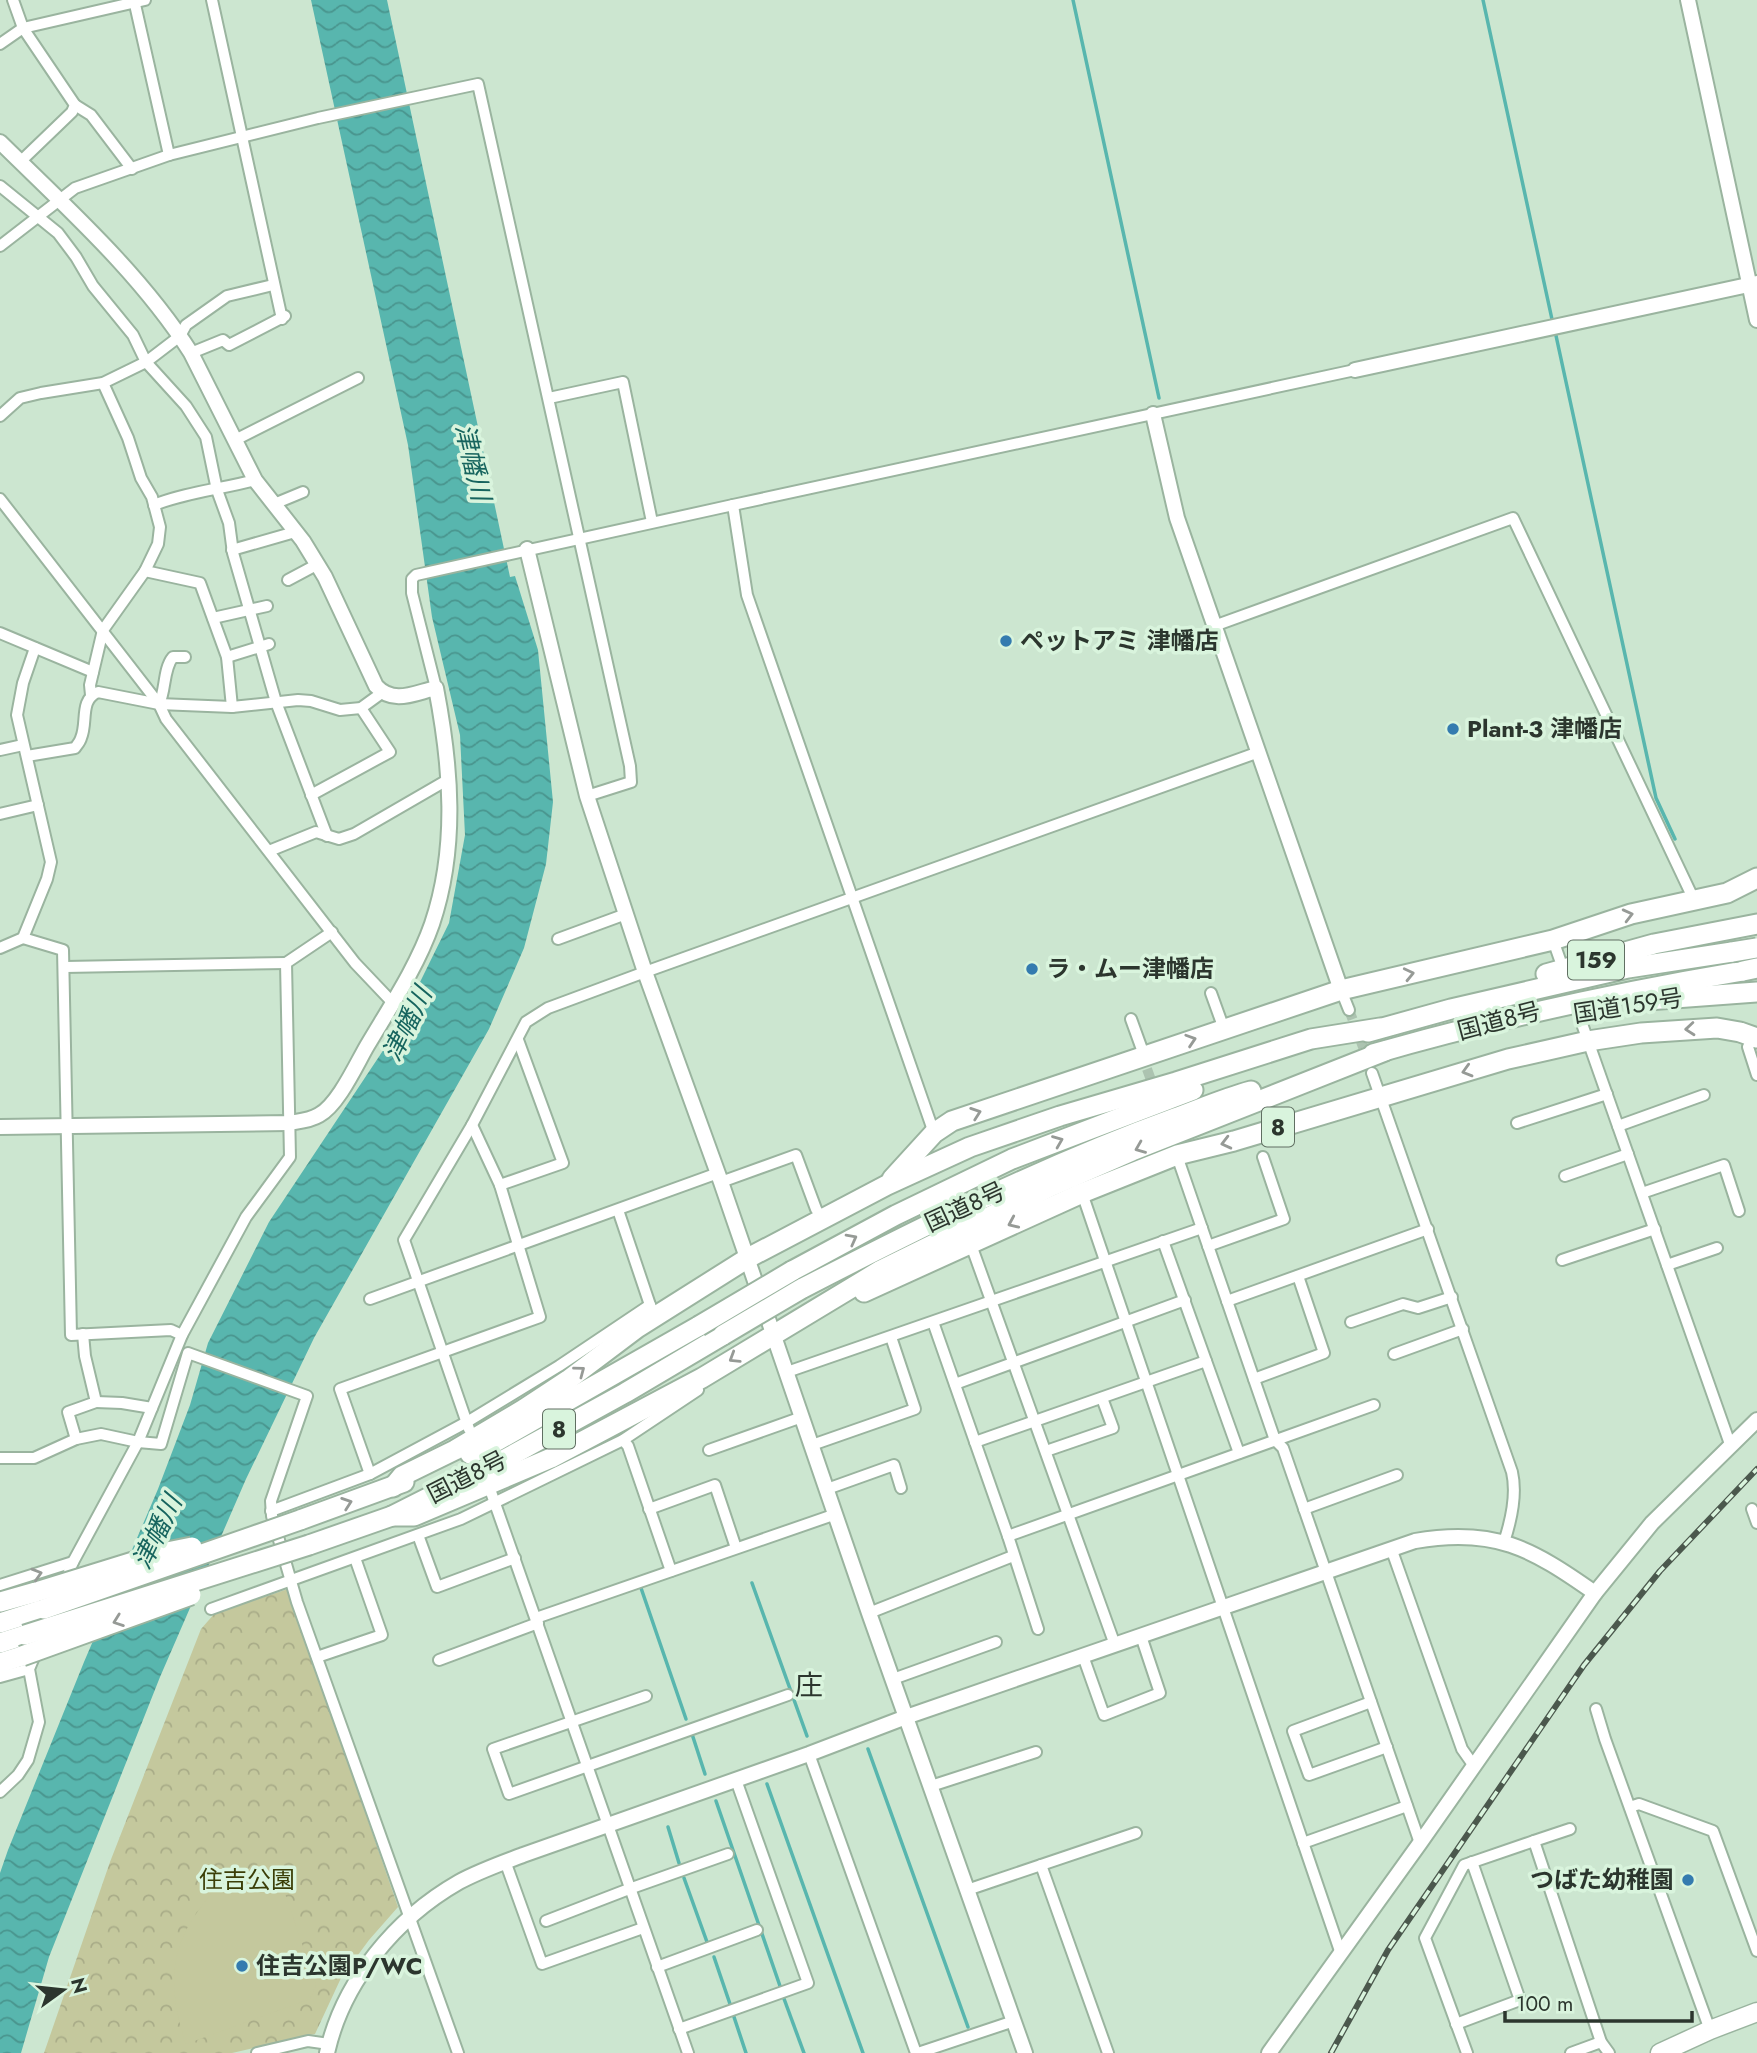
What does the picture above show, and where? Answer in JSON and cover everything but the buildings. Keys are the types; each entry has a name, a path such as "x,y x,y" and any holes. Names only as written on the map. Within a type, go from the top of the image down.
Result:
{"highway":[{"name":"8","path":"887,1185 934,1133 952,1121 1029,1090 1144,1060 1224,1029 1341,990 1553,940 1619,918 1727,893 1757,878"},
{"path":"1753,926 1751,958 1754,992"},
{"name":"国道159号","path":"1451,1009 1468,995 1654,944 1753,926"},
{"name":"国道8号","path":"0,1643 392,1516 625,1393 723,1335 796,1280 896,1215 1012,1159 1223,1078 1380,1028 1628,968 1757,948"},
{"name":"国道8号","path":"0,1623 40,1601 227,1545 394,1487 498,1441 699,1326 796,1280 1126,1136 1246,1092 1385,1051 1556,1006 1634,989 1750,970"},
{"name":"国道159号","path":"1458,1032 1483,1031 1633,1001 1754,992"},
{"name":"8","path":"394,1487 402,1476 455,1450 568,1380 652,1310 887,1185 970,1147 1060,1116 1311,1040 1380,1028"},
{"name":"8","path":"820,1307 834,1306 970,1242 1176,1153 1234,1141 1508,1059 1588,1041 1705,1028 1729,1030 1755,1038"},
{"name":"8","path":"392,1516 414,1516 551,1458 703,1377 880,1270 1052,1186 1132,1151 1385,1051"},
{"name":"国道8号","path":"0,1663 25,1662 191,1595 208,1586 222,1571"},
{"path":"0,1602 40,1601"}],"main road":[{"path":"1660,2053 1757,2011"}],"street":[{"path":"13,0 23,28 75,105 91,115 132,169"},
{"path":"191,353 223,340 229,345 284,316 273,285 212,0"},
{"path":"1688,0 1753,284 1757,320"},
{"path":"0,44 23,28 138,1 169,155"},
{"path":"0,246 75,188 169,155 318,118 478,84 630,766 631,782 587,796"},
{"path":"20,162 72,112 75,105"},
{"path":"0,142 106,247 180,336 255,480 318,564 376,686 397,697 436,688"},
{"path":"0,186 58,233 93,286 133,335 146,362 187,406 206,437 217,490 229,523 232,550 249,609 265,645 276,702 327,836"},
{"path":"0,1128 288,1123 308,1120 321,1114 335,1099 393,1003 432,925 448,850 449,779 436,688 412,593 412,579 422,572 1753,284"},
{"path":"0,416 20,398 103,383 146,362 180,336 186,325 227,296 273,285"},
{"path":"235,440 358,378"},
{"path":"549,398 623,382 652,522"},
{"path":"27,756 75,748 82,738 86,704 91,695 90,685 103,630 145,571 158,544 160,527 154,505 103,383"},
{"path":"1153,414 1177,518 1349,1010"},
{"path":"154,505 176,496 217,490 255,480"},
{"path":"274,504 303,492"},
{"path":"0,499 103,630 159,704 166,719 355,963 393,1003"},
{"path":"733,505 747,595 934,1133"},
{"path":"1214,626 1513,518 1694,900"},
{"path":"232,550 295,532"},
{"path":"527,550 587,796 645,972 720,1177 869,1613 1025,2053"},
{"path":"288,580 318,564"},
{"path":"145,571 200,583 227,657 232,707"},
{"path":"213,618 267,606"},
{"path":"0,633 93,672"},
{"path":"227,657 265,645"},
{"path":"23,938 47,879 51,862 18,715 23,683 35,648"},
{"path":"159,704 164,695 169,662 173,657 186,657"},
{"path":"91,695 99,692 159,704 232,707 311,701 340,710 361,708 383,692"},
{"path":"311,795 390,752 361,708"},
{"path":"0,750 23,744"},
{"path":"468,1425 404,1240 472,1125 526,1022 548,1008 645,972 1259,752"},
{"path":"269,851 316,832 339,839 354,834 449,779"},
{"path":"0,814 38,805"},
{"path":"558,939 626,914"},
{"path":"65,967 286,963 332,932"},
{"path":"0,948 23,938 63,950 71,1335 171,1330 182,1335"},
{"path":"1553,940 1560,960"},
{"path":"0,1677 25,1662 73,1562 138,1442 182,1335 246,1217 290,1157 286,963"},
{"path":"1211,993 1224,1029"},
{"path":"1131,1019 1144,1060"},
{"path":"1581,1021 1730,1444"},
{"path":"1755,1038 1748,1047 1757,1075"},
{"path":"500,1185 563,1163 518,1040"},
{"path":"1372,1073 1382,1095 1514,1482 1510,1525 1504,1542"},
{"path":"1517,1124 1607,1094"},
{"path":"1618,1126 1704,1095"},
{"path":"370,1474 340,1388 541,1317 500,1185 472,1125"},
{"path":"1176,1153 1275,1440 1283,1448 1420,1843"},
{"path":"1565,1176 1628,1154"},
{"path":"370,1299 618,1210 796,1155 822,1219"},
{"path":"1208,1246 1284,1219 1263,1157"},
{"path":"1642,1193 1724,1166 1739,1211"},
{"path":"1082,1193 1341,1954"},
{"path":"271,1511 370,1474 468,1425 652,1310 618,1210"},
{"path":"787,1372 1202,1228"},
{"path":"1227,1301 1428,1229"},
{"path":"1562,1260 1655,1229"},
{"path":"1163,1241 1239,1453"},
{"path":"970,1242 1115,1645"},
{"path":"1667,1265 1717,1248"},
{"path":"1254,1379 1324,1353 1298,1276"},
{"path":"1351,1322 1403,1304 1418,1308 1452,1297"},
{"path":"955,1384 1185,1300"},
{"path":"933,1322 1038,1629"},
{"path":"1394,1354 1463,1329"},
{"path":"83,1334 85,1356 96,1402"},
{"path":"812,1445 915,1409 891,1337"},
{"path":"0,1458 34,1458 76,1440 101,1434 161,1444 188,1353 307,1396 271,1501 271,1511 317,1657 458,2053"},
{"path":"975,1442 1206,1361"},
{"path":"211,1609 461,1520 493,1498 623,1440 706,1384 703,1377"},
{"path":"1046,1451 1112,1428 1102,1398"},
{"path":"76,1440 68,1412 96,1402 152,1408"},
{"path":"1008,1536 1374,1405"},
{"path":"709,1450 802,1417"},
{"path":"1269,2053 1595,1593 1652,1523 1757,1420"},
{"path":"623,1440 628,1446 671,1572"},
{"path":"827,1489 894,1465 901,1488"},
{"path":"1304,1509 1397,1475"},
{"path":"649,1509 715,1485 736,1548"},
{"path":"493,1498 688,2053"},
{"path":"1752,1509 1757,1523"},
{"path":"439,1660 537,1621 836,1514"},
{"path":"418,1535 437,1587 514,1558"},
{"path":"257,2053 308,2041 328,2049 341,2011 358,1979 387,1940 409,1918 461,1881 505,1861 1324,1571 1415,1541 1450,1536 1488,1537 1541,1556 1595,1593"},
{"path":"1391,1548 1462,1749 1474,1766"},
{"path":"869,1613 1013,1556"},
{"path":"317,1657 382,1634 355,1558"},
{"path":"0,1585 73,1562"},
{"path":"1083,1656 1104,1715 1160,1693 1140,1636"},
{"path":"893,1679 996,1642"},
{"path":"0,1792 18,1775 28,1760 39,1722 25,1662"},
{"path":"646,1696 493,1749 509,1794 788,1695"},
{"path":"1371,1702 1293,1731 1308,1775 1387,1747"},
{"path":"1596,1709 1710,2030"},
{"path":"931,1786 1036,1752"},
{"path":"809,1754 917,2053 1014,2021"},
{"path":"679,2029 808,1983 736,1780"},
{"path":"1630,1807 1639,1804 1713,1831 1757,1951"},
{"path":"1303,1843 1407,1806"},
{"path":"1467,2053 1425,1938 1464,1865 1570,1829"},
{"path":"967,1890 1136,1833"},
{"path":"1534,1841 1601,2042 1609,2053"},
{"path":"546,1921 728,1854"},
{"path":"505,1861 542,1964 643,1928"},
{"path":"1456,2024 1520,2000 1472,1862"},
{"path":"1041,1865 1108,2053"},
{"path":"657,1967 757,1930"},
{"path":"1571,2053 1601,2042"}],"green space":[{"name":"住吉公園","path":"288,1589 398,1907 341,1978 315,2034 232,2053 44,2053 110,1862 201,1629 215,1613"},
{"name":"住吉公園P/WC","path":"273,1858 316,1985 310,1999 186,2044 174,1990 174,1972 182,1939 217,1887 239,1873"}],"water":[{"name":"津幡川","path":"311,0 387,0 510,577 515,576 538,650 553,802 546,864 524,948 489,1029 314,1338 246,1479 160,1677 49,1957 21,2053 0,2053 0,1873 8,1850 158,1489 190,1405 208,1343 269,1222 396,1031 449,923 465,835 460,735 432,617 408,445"}],"waterway":[{"path":"1073,0 1159,398"},
{"path":"1483,0 1553,324"},
{"path":"1555,331 1656,798 1675,839"},
{"path":"752,1583 807,1736"},
{"path":"641,1588 686,1719"},
{"path":"692,1734 705,1774"},
{"path":"868,1749 968,2027"},
{"path":"767,1784 863,2053"},
{"path":"716,1801 780,1986"},
{"path":"668,1827 679,1863"},
{"path":"684,1878 707,1942"},
{"path":"714,1957 730,2004"},
{"path":"783,1996 804,2053"},
{"path":"733,2014 746,2053"}],"tunnel":[{"path":"1349,1010 1368,1060"},
{"path":"1147,1069 1155,1091"}],"railway":[{"path":"1331,2053 1388,1950 1584,1665 1660,1571 1757,1469"}],"place":[{"name":"ペットアミ 津幡店","path":"1006,641"},
{"name":"Plant-3 津幡店","path":"1453,729"},
{"name":"ラ・ムー津幡店","path":"1032,969"},
{"name":"つばた幼稚園","path":"1688,1880"},
{"name":"住吉公園P/WC","path":"242,1966"}],"district":[{"name":"庄","path":"809,1685"}]}
